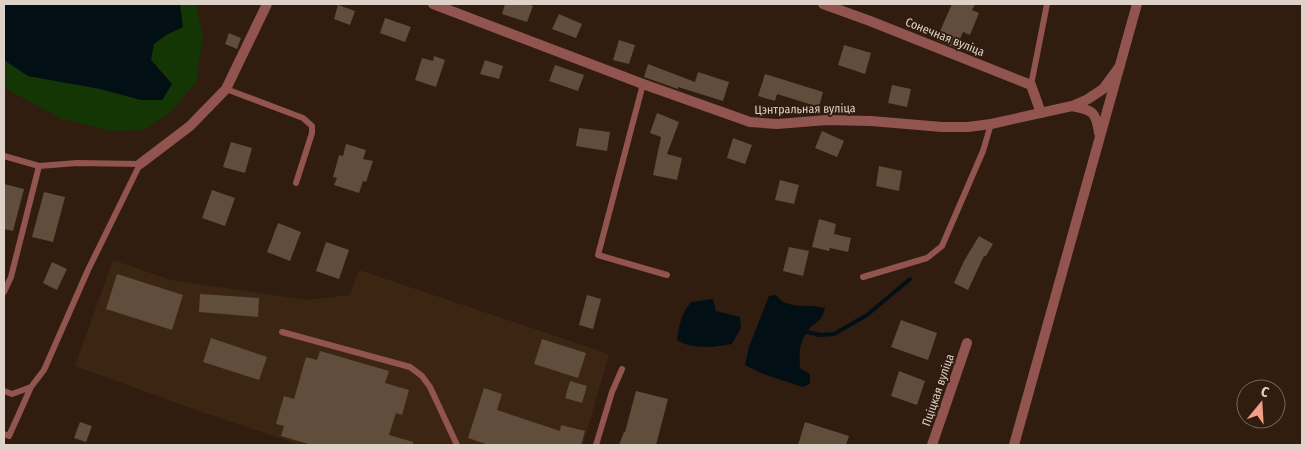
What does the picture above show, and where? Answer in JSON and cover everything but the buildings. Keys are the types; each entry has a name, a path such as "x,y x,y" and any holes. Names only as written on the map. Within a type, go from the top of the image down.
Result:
{"street":[{"path":"140,164 190,126 226,89 267,4"},
{"name":"Цэнтральная вуліца","path":"433,4 643,84 750,122 777,124 827,120 871,121 942,127 968,127 991,124 1072,106 1088,99 1103,89 1120,66"},
{"name":"Сонечная вуліца","path":"823,4 1031,86"},
{"path":"1014,445 1137,4"},
{"path":"1031,86 1041,113"},
{"path":"1072,106 1093,112 1097,119 1099,140"},
{"name":"Пціцкая вуліца","path":"932,445 967,343"}],"lane":[{"path":"1031,86 1047,4"},
{"path":"643,84 598,256 667,275"},
{"path":"226,89 303,118 312,126 312,133 296,183"},
{"path":"863,277 927,258 942,246 984,151 991,124"},
{"path":"4,156 39,166 78,162 140,164 88,270 44,370 31,387 9,436 4,434"},
{"path":"4,292 11,277 39,166"},
{"path":"282,332 410,367 422,376 430,387 457,445"},
{"path":"596,445 612,392 622,369"},
{"path":"4,391 12,394 31,387"}],"shaded area":[{"path":"4,4 180,4 183,27 166,35 154,44 151,60 172,84 162,100 141,100 100,89 28,76 4,60"},
{"path":"113,260 171,280 307,300 350,295 359,270 609,354 583,445 300,445 75,366"},
{"path":"776,295 781,300 792,305 825,308 819,320 806,333 801,345 800,368 810,374 810,384 803,387 763,374 745,365 749,347 769,296"},
{"path":"713,299 716,311 740,317 741,328 732,344 711,347 697,346 677,340 681,320 691,302"}],"green space":[{"path":"4,4 147,73 150,32 166,4 196,4 203,36 196,82 170,113 144,130 111,131 62,119 4,88"}],"waterway":[{"path":"807,332 820,335 834,334 867,315 910,279"}]}
